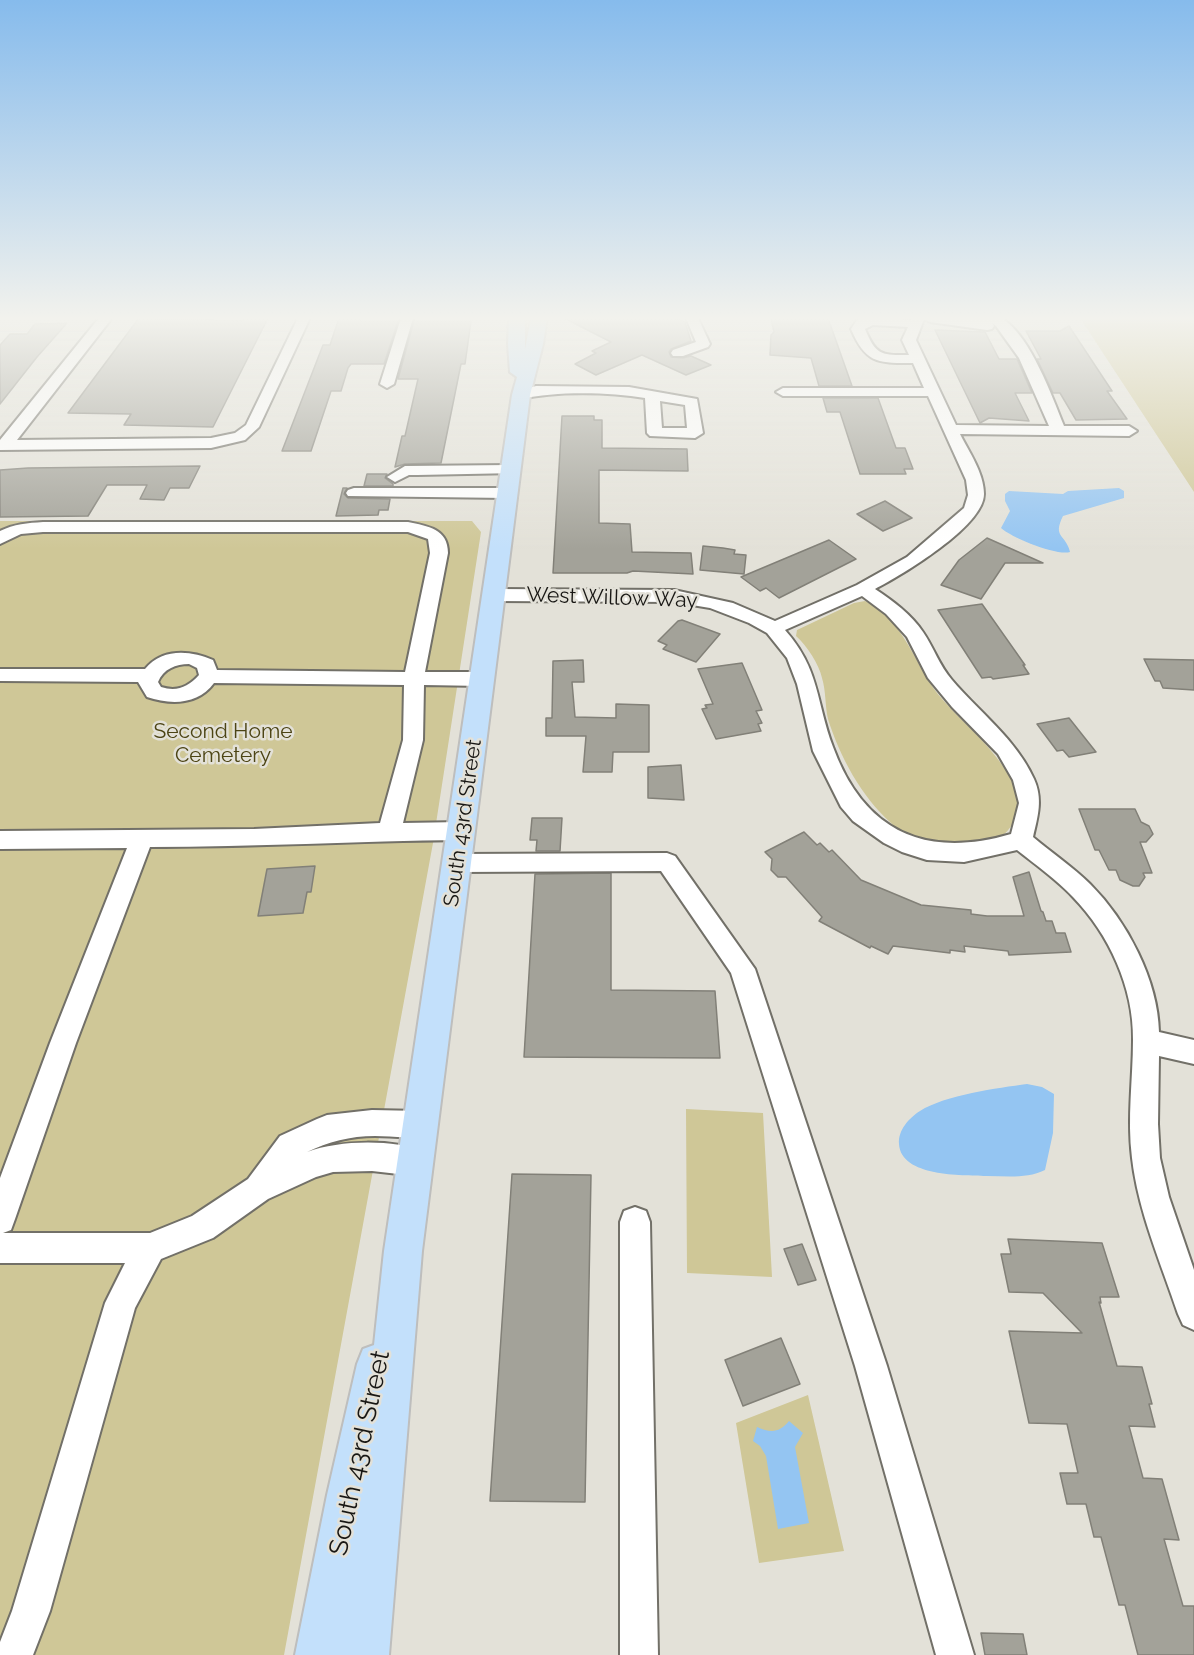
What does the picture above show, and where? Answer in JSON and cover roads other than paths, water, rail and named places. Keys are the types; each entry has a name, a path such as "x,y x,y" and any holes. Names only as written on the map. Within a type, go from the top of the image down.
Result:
{"main road":[{"name":"South 43rd Street","path":"365,1655 403,1251 521,395"},
{"name":"South 43rd Street","path":"319,1655 349,1495 403,1251"}],"street":[{"path":"3,444 43,395"},
{"path":"3,444 211,443 240,437 252,427 267,395"},
{"path":"774,628 863,589 913,561 972,510 976,495 974,480 934,395"},
{"path":"1044,395 1058,430"},
{"path":"950,429 1129,430"},
{"path":"395,477 405,471 417,470 509,481"},
{"path":"354,493 509,481"},
{"path":"0,540 7,533 21,528 43,527 408,527 422,529 436,536 441,546 414,678 413,740 389,832"},
{"path":"863,589 893,610 915,634 935,673 959,702 1005,749 1024,780 1030,803 1021,840 1089,898 1117,938 1135,976 1146,1017 1142,1107 1146,1159 1163,1228 1191,1296"},
{"name":"West Willow Way","path":"494,595 674,596 703,600 733,608 774,628 795,653 803,668 821,746 853,807 890,838 913,848 936,853 963,854 992,849 1021,840"},
{"path":"192,658 206,664 209,676 199,688 180,696 154,692 150,687 150,676 155,669 172,660 192,658"},
{"path":"0,675 150,676"},
{"path":"209,676 483,679"},
{"path":"0,840 254,838 462,831"},
{"path":"0,1219 63,1043 142,839"},
{"path":"458,863 667,862 742,969 871,1366 955,1655"},
{"path":"1146,1041 1194,1052"},
{"path":"258,1189 291,1146 327,1128 372,1123 421,1124"},
{"path":"0,1248 150,1248 202,1227 258,1189 310,1165 333,1158 372,1157 416,1162"},
{"path":"635,1222 639,1655"},
{"path":"14,1655 31,1611 121,1303 150,1248"}],"water":[{"path":"1119,488 1124,491 1124,498 1063,516 1059,532 1070,552 1064,553 1035,545 1001,528 1010,511 1005,501 1005,494 1009,491 1063,494 1068,491"},
{"path":"1027,1084 1042,1087 1054,1094 1053,1133 1045,1170 1031,1175 1016,1176 948,1174 921,1168 910,1163 902,1155 899,1139 902,1129 920,1111 957,1096"},
{"path":"789,1421 803,1433 795,1447 809,1523 778,1529 766,1456 760,1446 753,1441 757,1427 774,1431 782,1428"}],"park label":[{"name":"Second Home Cemetery","path":"223,744"}]}
